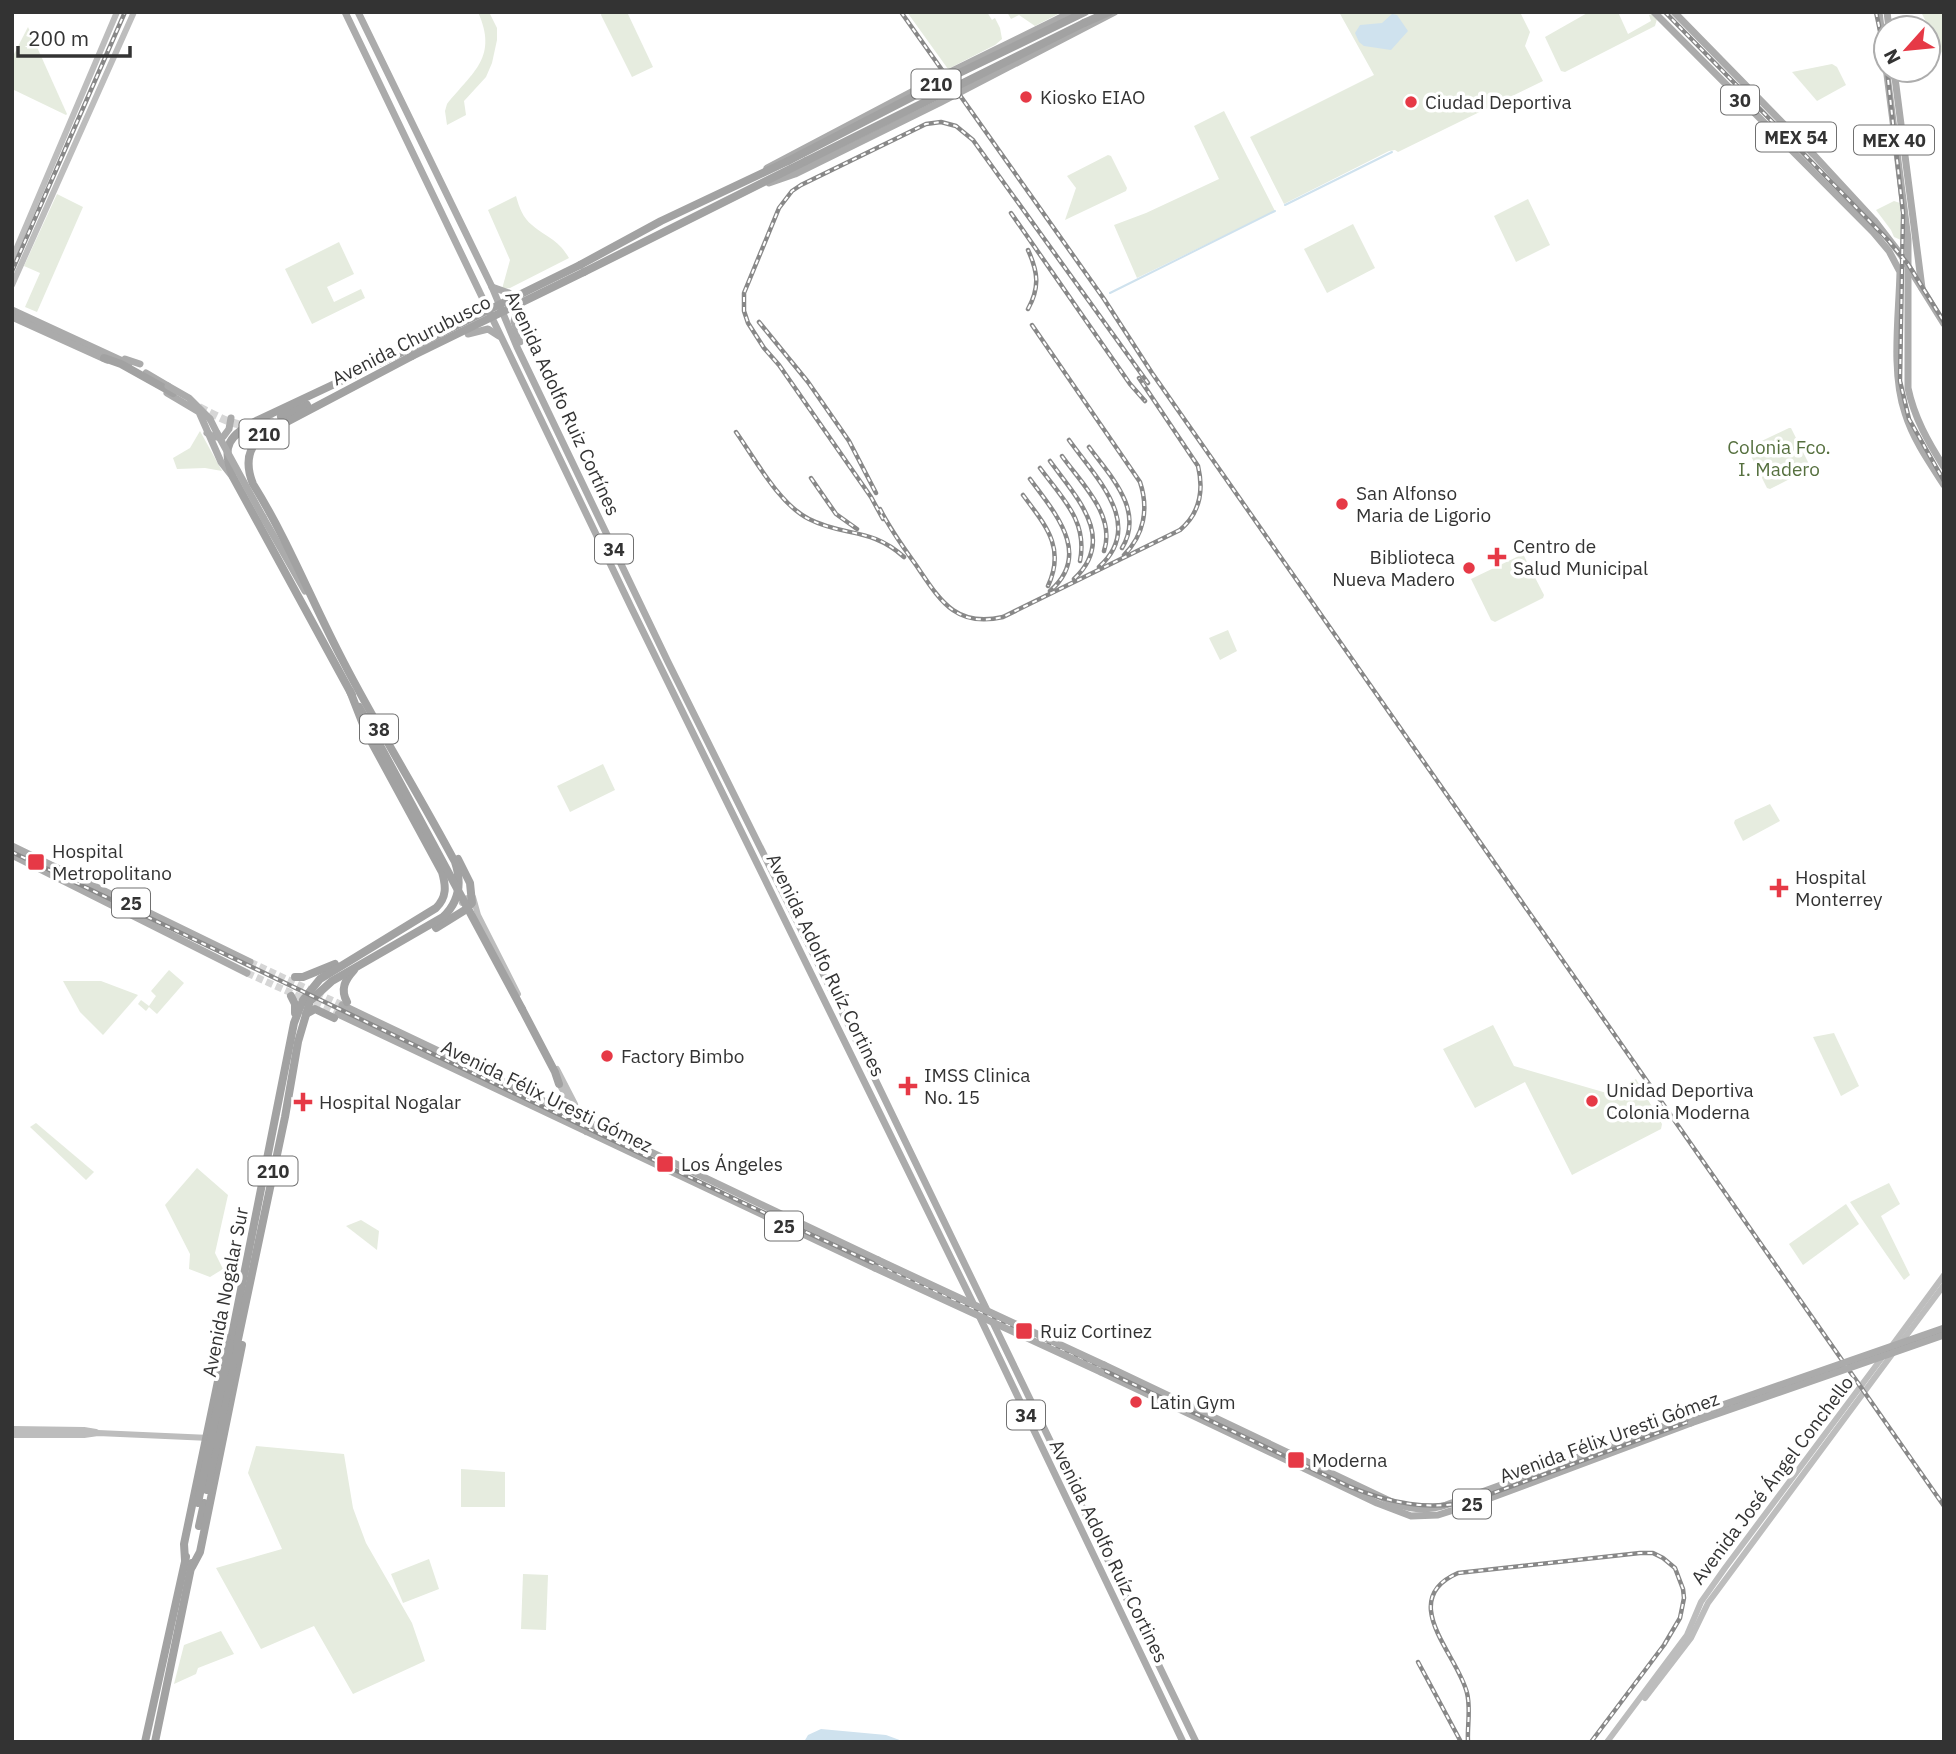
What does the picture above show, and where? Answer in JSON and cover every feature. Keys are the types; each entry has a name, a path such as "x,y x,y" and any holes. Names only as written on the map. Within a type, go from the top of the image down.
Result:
{"highway":[{"name":"Avenida Churubusco","path":"582,268 753,176 789,161 959,73 1085,12"},
{"name":"Avenida Churubusco","path":"241,429 410,353 582,268 758,187 1109,12"},
{"name":"Avenida Churubusco","path":"253,443 264,434 410,353"},
{"path":"108,356 196,405"},
{"path":"281,417 364,380"},
{"path":"241,429 250,432 253,443"},
{"name":"210","path":"233,477 227,463 228,446 241,429"},
{"name":"210","path":"253,443 248,458 249,474 314,599 320,616"},
{"name":"38","path":"233,477 350,691"},
{"name":"38","path":"320,616 379,729 443,840"},
{"path":"350,691 522,1009 559,1084"},
{"path":"350,691 366,732 442,872"},
{"name":"Avenida Nogalar Sur","path":"155,1742 294,1023 310,989 345,962 436,908 444,898 446,889 442,872 449,870 450,863 432,822"},
{"path":"401,942 417,938 449,920 467,914 473,897 470,883 457,857 443,840"},
{"name":"Avenida Nogalar Sur","path":"233,1347 247,1300 304,1017 316,994 327,984 443,917 451,909 460,883 457,869 443,840"},
{"path":"295,977 303,977 345,962"},
{"path":"345,1003 343,986 358,966"},
{"path":"291,996 295,1004 294,1023"},
{"path":"304,1017 314,1009 336,1016"},
{"path":"189,1563 184,1544 214,1396 234,1307 240,1292"},
{"path":"189,1563 200,1552 247,1317 247,1300"},
{"path":"214,1396 220,1404 226,1404 230,1400"},
{"path":"203,1458 206,1454 213,1454 217,1462"},
{"name":"Avenida Nogalar Sur","path":"145,1742 189,1563"}],"main road":[{"path":"12,259 117,12"},
{"path":"12,285 134,12"},
{"name":"Avenida Adolfo Ruiz Cortínes","path":"345,12 712,770"},
{"name":"Avenida Adolfo Ruiz Cortínes","path":"358,12 492,287 517,347 684,696 728,781"},
{"name":"Avenida Churubusco","path":"753,176 786,156 959,67 1072,12"},
{"name":"Avenida Churubusco","path":"758,187 795,174 1115,12"},
{"name":"30","path":"1654,12 1889,251 1900,272 1898,382 1910,428 1944,485"},
{"name":"MEX 54","path":"1674,12 1879,225 1944,324"},
{"name":"MEX 40","path":"1878,12 1908,239 1909,269"},
{"path":"980,58 977,65 979,70 990,76"},
{"path":"959,67 967,75 971,86"},
{"path":"930,82 929,94 934,100 941,102"},
{"name":"MEX 40","path":"1896,84 1923,292"},
{"path":"1909,269 1907,371 1912,407 1944,467"},
{"path":"492,287 509,293"},
{"path":"1909,300 1919,297 1930,303"},
{"path":"518,309 514,321 518,337 566,439 578,474"},
{"name":"38","path":"12,310 92,350"},
{"name":"38","path":"12,317 108,356 189,398 206,413 320,616"},
{"path":"468,334 488,329 496,332 502,339"},
{"path":"108,356 140,364"},
{"name":"38","path":"108,356 195,408 203,418 207,433 224,468 233,477"},
{"path":"1898,382 1907,371"},
{"path":"207,433 214,438 223,437 228,432 231,418"},
{"name":"Avenida Adolfo Ruíz Cortines","path":"712,770 962,1281 1183,1742"},
{"name":"Avenida Adolfo Ruíz Cortines","path":"728,781 1196,1742"},
{"name":"25","path":"12,846 250,962"},
{"name":"25","path":"12,855 160,933 247,973"},
{"path":"473,897 478,915 575,1104 578,1117"},
{"path":"467,914 586,1132"},
{"path":"169,941 179,940"},
{"name":"Avenida Félix Uresti Gómez","path":"345,1003 561,1111 730,1188 877,1264"},
{"name":"Avenida Félix Uresti Gómez","path":"336,1016 725,1198 877,1264 1390,1502 1421,1510 1446,1505 1944,1335"},
{"path":"561,1111 567,1106 568,1100"},
{"path":"725,1198 730,1188"},
{"name":"Avenida José Ángel Conchello","path":"1610,1742 1687,1635 1701,1602 1725,1568 1944,1275"},
{"path":"951,1293 960,1288 962,1281"},
{"name":"Avenida José Ángel Conchello","path":"1610,1742 1686,1645 1707,1603 1944,1285"},
{"name":"Avenida Félix Uresti Gómez","path":"1690,1420 1944,1328"},
{"path":"12,1429 84,1435 98,1433"},
{"path":"16,1435 62,1429 223,1439"},
{"path":"62,1429 64,1432 84,1435"}],"green space":[{"path":"478,12 489,12 497,28 492,63 486,77 464,101 466,115 447,125 447,104 474,72 484,52 484,28"},
{"path":"602,12 627,12 653,67 632,77 601,15"},
{"path":"907,12 987,12 992,20 995,18 1002,39 948,69"},
{"path":"1007,12 1062,12 1035,26 1019,15 1011,19"},
{"name":"Ciudad Deportiva","path":"1339,12 1520,12 1530,32 1525,46 1543,81 1398,152 1389,151 1284,204 1250,137 1374,75"},
{"path":"1589,12 1618,12 1628,34 1651,21 1649,15 1652,14 1657,19 1655,26 1565,72 1561,71 1545,37"},
{"path":"1921,12 1944,12 1944,57 1942,14"},
{"path":"28,27 66,115 12,89 12,58"},
{"path":"1832,64 1837,67 1846,85 1817,101 1792,72"},
{"path":"1224,111 1275,211 1137,278 1114,225 1219,179 1194,126"},
{"path":"1108,155 1111,156 1127,188 1126,191 1065,220 1076,188 1067,176"},
{"path":"57,194 83,207 37,312 25,307 40,273 24,266"},
{"path":"516,196 526,219 556,243 569,258 510,288 502,289 510,260 488,210"},
{"path":"1528,199 1550,245 1516,262 1494,216"},
{"path":"1894,201 1900,203 1901,240 1894,237 1876,210"},
{"path":"1353,224 1375,268 1327,293 1304,249"},
{"path":"339,242 354,274 327,287 334,302 361,289 365,298 312,324 285,269"},
{"name":"Colonia Fco. I. Madero","path":"1789,428 1811,468 1770,489 1767,488 1748,450 1749,447"},
{"path":"200,431 222,471 205,468 177,469 173,458 190,448"},
{"path":"1523,554 1544,595 1543,598 1495,622 1491,620 1471,579"},
{"path":"1228,630 1237,651 1220,660 1209,638"},
{"path":"603,764 615,790 570,812 557,786"},
{"path":"1770,804 1780,821 1743,841 1735,820"},
{"path":"169,970 184,983 157,1014 149,1007 146,1011 138,1004 141,1000 149,1006 156,996 151,991"},
{"path":"63,981 101,981 138,995 103,1035 80,1012"},
{"name":"Unidad Deportiva Colonia Moderna","path":"1493,1025 1514,1066 1610,1094 1636,1079 1662,1124 1661,1129 1572,1175 1525,1082 1475,1108 1443,1049"},
{"path":"1834,1033 1859,1086 1841,1096 1813,1037"},
{"path":"36,1123 94,1172 86,1180 30,1127"},
{"path":"197,1168 228,1195 215,1253 223,1269 210,1277 189,1269 190,1254 165,1205"},
{"path":"1889,1183 1900,1204 1881,1216 1910,1275 1904,1280 1850,1202"},
{"path":"1846,1204 1859,1224 1803,1265 1789,1244"},
{"path":"361,1220 379,1231 377,1250 346,1226"},
{"path":"256,1446 344,1454 353,1508 366,1543 412,1623 425,1661 353,1694 314,1626 261,1649 216,1568 282,1549 248,1473"},
{"path":"461,1469 505,1472 505,1507 461,1507"},
{"path":"429,1559 439,1589 403,1603 391,1574"},
{"path":"523,1574 548,1575 546,1630 521,1629"},
{"path":"221,1631 234,1654 198,1668 196,1674 174,1684 184,1645"}],"water":[{"path":"1392,14 1397,15 1408,31 1391,50 1364,46 1359,42 1355,33 1360,25 1382,23"},
{"path":"821,1729 886,1735 905,1742 804,1742 808,1735"}],"waterway":[{"path":"1285,205 1392,152"},
{"path":"1110,293 1275,211"}],"tunnel":[{"path":"199,407 239,424 258,425 281,417"},
{"path":"250,962 342,1005"},
{"path":"247,973 338,1014"}],"railway":[{"path":"12,271 125,12"},
{"path":"901,12 1104,299 1152,373 1944,1506"},
{"path":"1665,12 1888,240 1908,264 1944,322"},
{"path":"1889,84 1903,213 1900,381 1909,419 1944,481"},
{"path":"883,519 871,497 779,365 764,348 748,323 744,311 744,293 779,208 792,191 801,185 926,124 941,122 956,126 973,140 1148,383"},
{"path":"1011,213 1130,384 1145,401"},
{"path":"1028,250 1034,265 1036,286 1028,309"},
{"path":"759,322 808,382 849,441 876,493"},
{"path":"1032,325 1140,482 1144,502 1143,521 1136,539 1124,555"},
{"path":"880,509 941,600 961,615 986,619 1003,617 1180,530 1192,516 1199,501 1201,484 1198,466 1139,378"},
{"path":"736,432 768,480 798,512 822,525 880,541 904,557"},
{"path":"1069,440 1103,486 1117,518 1118,535 1112,551 1099,567"},
{"path":"1089,447 1115,482 1127,507 1130,520 1122,548"},
{"path":"1062,456 1087,488 1101,512 1105,525 1104,551"},
{"path":"1050,461 1080,503 1092,533 1092,548 1087,564 1074,579"},
{"path":"1040,468 1077,522 1080,561"},
{"path":"811,478 836,514 857,529"},
{"path":"1030,479 1058,519 1069,548 1068,563 1062,577 1050,591"},
{"path":"1023,495 1039,516 1054,548 1055,560 1048,586"},
{"path":"12,852 754,1208 1348,1486 1394,1501 1442,1505 1474,1500 1944,1333"},
{"path":"1468,1742 1467,1693 1431,1613 1432,1598 1440,1584 1458,1573 1653,1553 1675,1568 1684,1598 1680,1618 1664,1645 1591,1742"},
{"path":"1418,1662 1461,1742"}],"place":[{"name":"Kiosko EIAO","path":"1026,97"},
{"name":"Ciudad Deportiva","path":"1411,102"},
{"name":"San Alfonso Maria de Ligorio","path":"1342,504"},
{"name":"Centro de Salud Municipal","path":"1497,557"},
{"name":"Biblioteca Nueva Madero","path":"1469,568"},
{"name":"Hospital Metropolitano","path":"36,862"},
{"name":"Hospital Monterrey","path":"1779,888"},
{"name":"Factory Bimbo","path":"607,1056"},
{"name":"IMSS Clinica No. 15","path":"908,1086"},
{"name":"Unidad Deportiva Colonia Moderna","path":"1592,1101"},
{"name":"Hospital Nogalar","path":"303,1102"},
{"name":"Los Ángeles","path":"665,1164"},
{"name":"Ruiz Cortinez","path":"1024,1331"},
{"name":"Latin Gym","path":"1136,1402"},
{"name":"Moderna","path":"1296,1460"}]}
